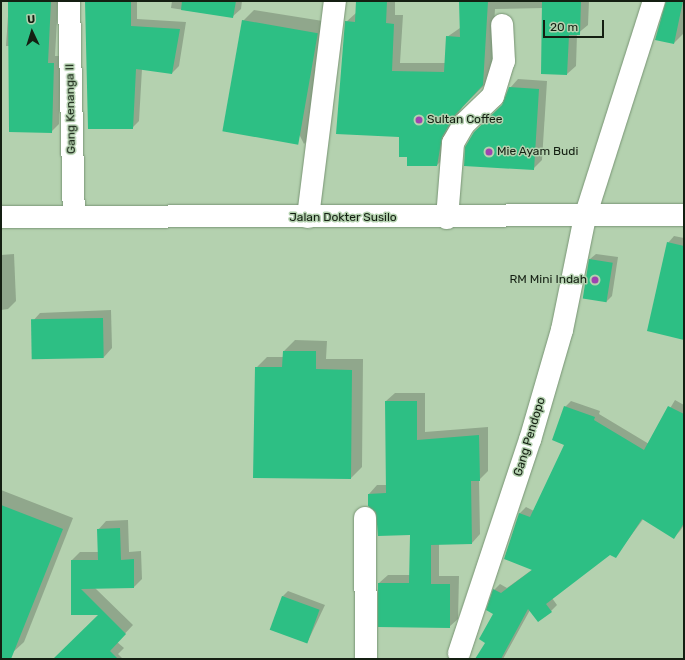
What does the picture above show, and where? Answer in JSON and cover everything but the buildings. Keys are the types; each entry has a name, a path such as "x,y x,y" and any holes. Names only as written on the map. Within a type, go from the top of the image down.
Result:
{"street":[{"name":"Gang Kenanga II","path":"69,1 74,217"},
{"path":"308,218 335,1"},
{"name":"Gang Pendopo","path":"459,653 530,440 562,330 585,217 654,1"},
{"path":"447,218 453,143 464,124 493,96 504,61 502,25"},
{"name":"Jalan Dokter Susilo","path":"1,217 447,218 684,215"},
{"path":"365,518 366,659"}],"place":[{"name":"Sultan Coffee","path":"419,120"},
{"name":"Mie Ayam Budi","path":"489,152"},
{"name":"RM Mini Indah","path":"595,280"}]}
